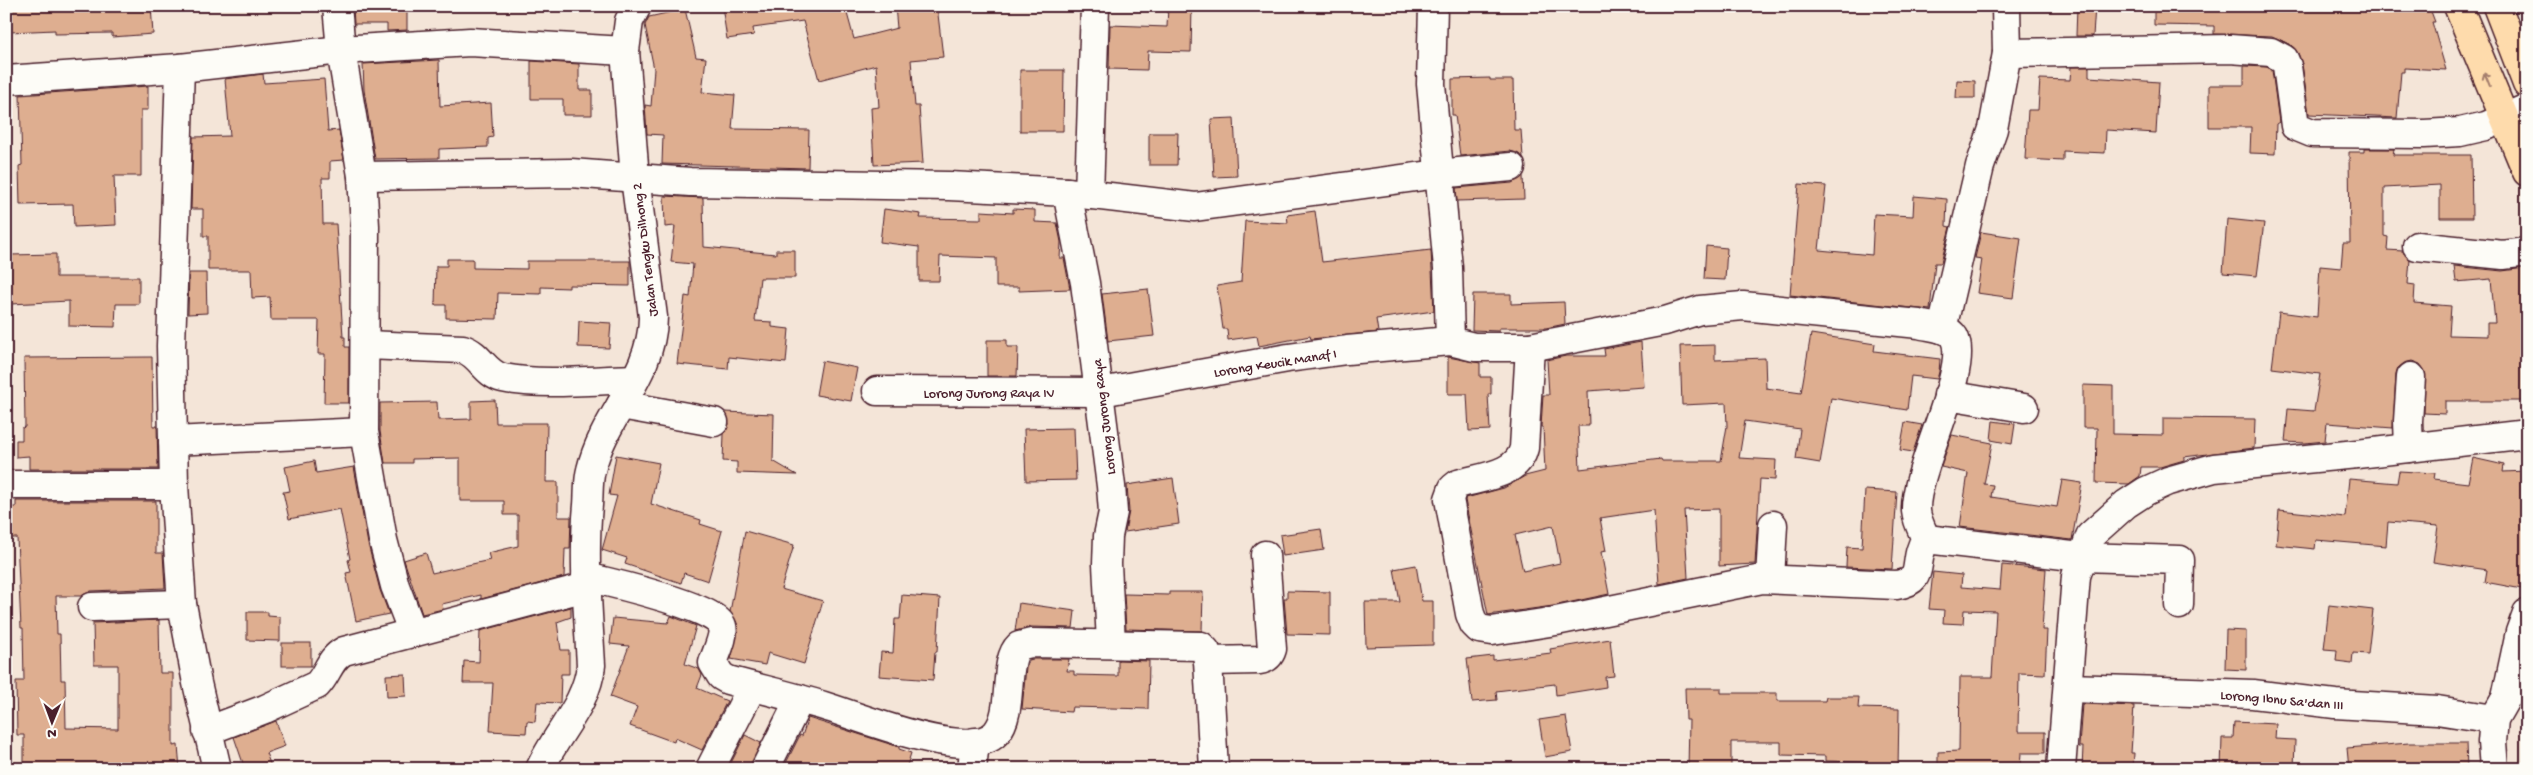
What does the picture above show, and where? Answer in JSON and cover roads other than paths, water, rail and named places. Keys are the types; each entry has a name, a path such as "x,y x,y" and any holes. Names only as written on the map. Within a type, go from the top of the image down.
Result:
{"main road":[{"path":"2458,6 2515,114 2527,172"},
{"path":"2498,6 2527,84"}],"street":[{"path":"337,6 341,50 362,176 366,345 364,432 383,540 395,586 413,633"},
{"name":"Lorong Jurong Raya","path":"1095,6 1078,194 1085,283 1101,392 1114,512 1107,548 1111,643"},
{"path":"1433,6 1431,84 1448,268 1450,341"},
{"path":"1530,347 1524,448 1520,462 1509,470 1458,484 1453,488 1450,499 1470,614 1479,629 1492,631 1556,621 1732,584 1770,579 1876,584 1907,583 1917,572 1917,557 1926,539 1918,520 1916,503 1948,395 1958,351 1953,337 1942,329 1980,166 1993,129 2007,53 2006,6"},
{"name":"Jalan Tengku Dilhong 2","path":"540,769 582,701 590,679 585,535 591,471 605,429 621,405 649,353 653,334 653,317 635,178 625,51 633,8"},
{"path":"6,80 180,68 341,50 470,42 625,51"},
{"path":"2007,53 2230,49 2271,52 2284,59 2287,66 2295,126 2312,133 2414,134 2460,132 2515,114"},
{"path":"180,68 171,337 174,485 182,604 207,731 217,769"},
{"path":"362,176 571,173 690,182 949,186 1078,194 1195,207 1438,174 1511,168"},
{"path":"2417,246 2503,255 2527,252"},
{"name":"Lorong Keucik Manaf I","path":"1101,392 1288,358 1348,350 1450,341 1474,347 1530,347 1665,321 1700,310 1722,307 1779,310 1919,324 1942,329"},
{"path":"366,345 463,349 476,356 492,373 503,378 545,381 635,379"},
{"path":"2409,448 2408,421 2411,377"},
{"name":"Lorong Jurong Raya IV","path":"877,391 1101,392"},
{"path":"1948,395 2024,408"},
{"path":"621,405 714,422"},
{"path":"173,440 364,432"},
{"path":"2061,769 2069,688 2076,576 2081,557 2090,536 2126,504 2146,491 2189,473 2214,468 2527,434"},
{"path":"6,485 174,485"},
{"path":"1770,579 1773,525"},
{"path":"1926,539 2081,557 2180,560 2179,606"},
{"path":"1208,661 1259,660 1265,659 1270,654 1272,649 1265,556"},
{"path":"207,731 265,709 317,685 323,679 334,656 344,651 413,633 586,582 680,602 714,615 721,623 723,632 713,663 714,668 728,680 800,698 891,729 958,743 974,756 987,739 996,733 1001,724 1006,709 1013,656 1019,646 1031,643 1198,646 1206,651 1208,661 1214,769"},
{"path":"92,607 182,604"},
{"path":"2494,769 2492,742 2494,719 2506,698 2520,632 2527,613"},
{"path":"710,769 752,687"},
{"name":"Lorong Ibnu Sa'dan III","path":"2069,688 2253,694 2335,704 2437,710 2494,719"},
{"path":"765,769 800,698"}]}
